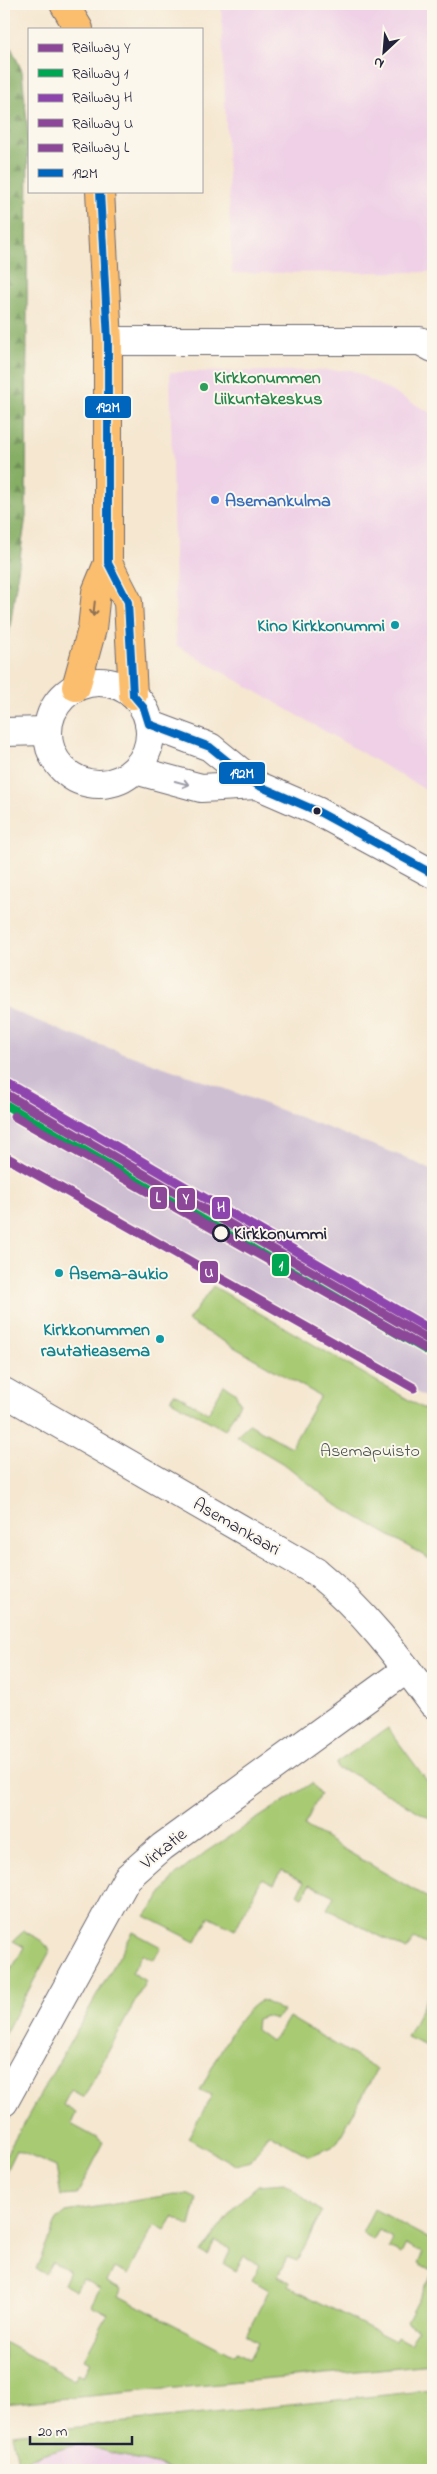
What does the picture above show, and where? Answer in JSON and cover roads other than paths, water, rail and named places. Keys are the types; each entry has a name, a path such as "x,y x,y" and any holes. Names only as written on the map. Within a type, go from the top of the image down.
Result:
{"main road":[{"path":"64,4 77,28"},
{"path":"76,687 92,629 96,592 108,563 108,341 100,192"},
{"path":"108,563 128,602 133,695"}],"street":[{"path":"108,341 420,341 433,348"},
{"path":"91,682 106,683 120,687 133,695 144,708 149,724 148,748 135,770 123,778 108,783 93,784 69,775 53,756 48,731 51,714 62,698 76,687 91,682"},
{"path":"149,724 210,747 257,785 317,811 433,874"},
{"path":"4,732 48,731"},
{"path":"135,770 201,788 257,785"},
{"name":"Asemankaari","path":"4,1392 316,1572 344,1595 379,1632 433,1704"},
{"name":"Virkatie","path":"4,2102 127,1878 162,1847 407,1669"}],"rail line":[{"name":"H","path":"9,1084 433,1331"},
{"name":"Y","path":"4,1093 433,1342"},
{"name":"1","path":"4,1104 428,1351"},
{"name":"L","path":"14,1116 433,1353"},
{"name":"U","path":"4,1156 414,1388"}],"place":[{"name":"Kirkkonummen Liikuntakeskus","path":"204,387"},
{"name":"Asemankulma","path":"215,500"},
{"name":"Kino Kirkkonummi","path":"395,625"},
{"name":"Kirkkonummi","path":"221,1233"},
{"name":"Asema-aukio","path":"59,1273"},
{"name":"Kirkkonummen rautatieasema","path":"160,1339"}],"park label":[{"name":"Asemapuisto","path":"370,1450"}]}
